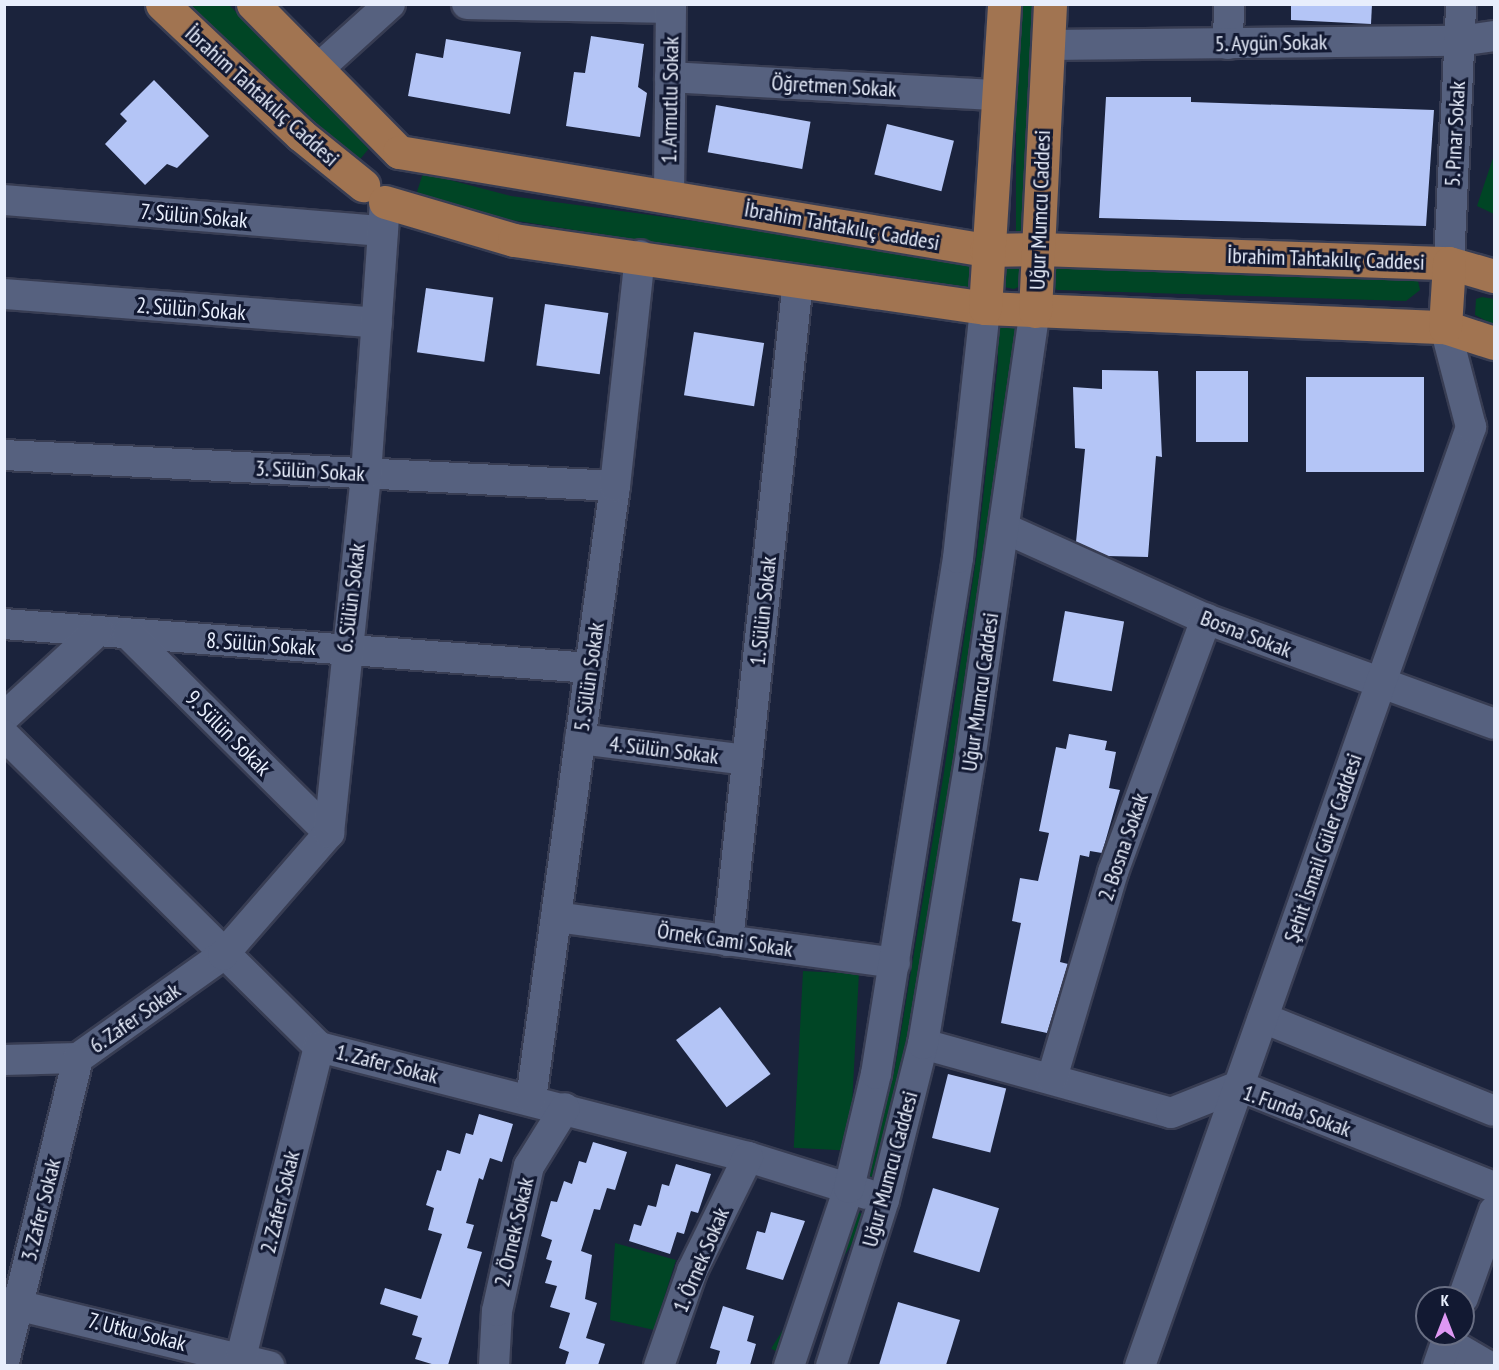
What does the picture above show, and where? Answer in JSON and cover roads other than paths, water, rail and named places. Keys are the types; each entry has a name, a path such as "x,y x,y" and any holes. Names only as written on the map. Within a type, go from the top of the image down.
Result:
{"main road":[{"name":"İbrahim Tahtakılıç Caddesi","path":"162,4 377,206 514,240 640,255 985,308 1445,327 1494,343"},
{"path":"253,4 410,162 413,183 399,200 377,206 363,170 370,157 383,150 399,152"},
{"name":"Uğur Mumcu Caddesi","path":"985,308 986,250 1004,4"},
{"name":"Uğur Mumcu Caddesi","path":"1035,311 1040,249 1050,4"},
{"name":"İbrahim Tahtakılıç Caddesi","path":"399,152 986,250 1040,249 1449,263 1494,276"},
{"path":"1445,327 1449,263"}],"street":[{"path":"318,69 390,4"},
{"path":"467,4 671,6"},
{"path":"1228,44 1229,4"},
{"name":"5. Pınar Sokak","path":"1449,263 1461,4"},
{"name":"1. Armutlu Sokak","path":"669,196 671,6"},
{"name":"5. Aygün Sokak","path":"1047,45 1459,41 1494,36"},
{"name":"Öğretmen Sokak","path":"670,77 997,95"},
{"name":"7. Sülün Sokak","path":"4,200 377,206"},
{"name":"6. Sülün Sokak","path":"329,833 345,650 366,474 377,323 377,206"},
{"name":"5. Sülün Sokak","path":"531,1099 615,486 640,255"},
{"name":"1. Sülün Sokak","path":"728,940 798,280"},
{"name":"2. Sülün Sokak","path":"4,294 377,323"},
{"name":"Uğur Mumcu Caddesi","path":"789,1365 849,1188 876,1074 958,558 985,308"},
{"name":"Uğur Mumcu Caddesi","path":"831,1365 884,1200 923,1044 1004,528 1035,311"},
{"name":"Şehit İsmail Güler Caddesi","path":"1149,1362 1239,1086 1471,427 1445,327"},
{"name":"3. Sülün Sokak","path":"4,455 615,486"},
{"name":"Bosna Sokak","path":"1004,528 1206,619 1381,685 1494,724"},
{"name":"2. Bosna Sokak","path":"1052,1078 1113,872 1206,619"},
{"name":"8. Sülün Sokak","path":"4,624 590,668"},
{"path":"4,717 98,631"},
{"name":"9. Sülün Sokak","path":"128,634 329,833"},
{"name":"1. Zafer Sokak","path":"4,735 223,956 319,1047 531,1099 748,1157 884,1200"},
{"name":"4. Sülün Sokak","path":"580,739 747,760"},
{"path":"223,956 329,833"},
{"name":"Örnek Cami Sokak","path":"556,917 895,963"},
{"name":"6. Zafer Sokak","path":"4,1060 78,1058 223,956"},
{"path":"1263,1018 1494,1111"},
{"name":"1. Funda Sokak","path":"923,1044 1052,1078 1171,1113 1239,1086 1494,1187"},
{"name":"2. Zafer Sokak","path":"255,1361 319,1047"},
{"name":"3. Zafer Sokak","path":"4,1362 12,1303 78,1058"},
{"name":"2. Örnek Sokak","path":"494,1365 497,1311 526,1176 565,1108"},
{"name":"1. Örnek Sokak","path":"659,1365 692,1270 748,1157"},
{"path":"1466,1286 1494,1211"},
{"name":"7. Utku Sokak","path":"12,1303 255,1361"},
{"path":"1445,1347 1488,1365"}]}
